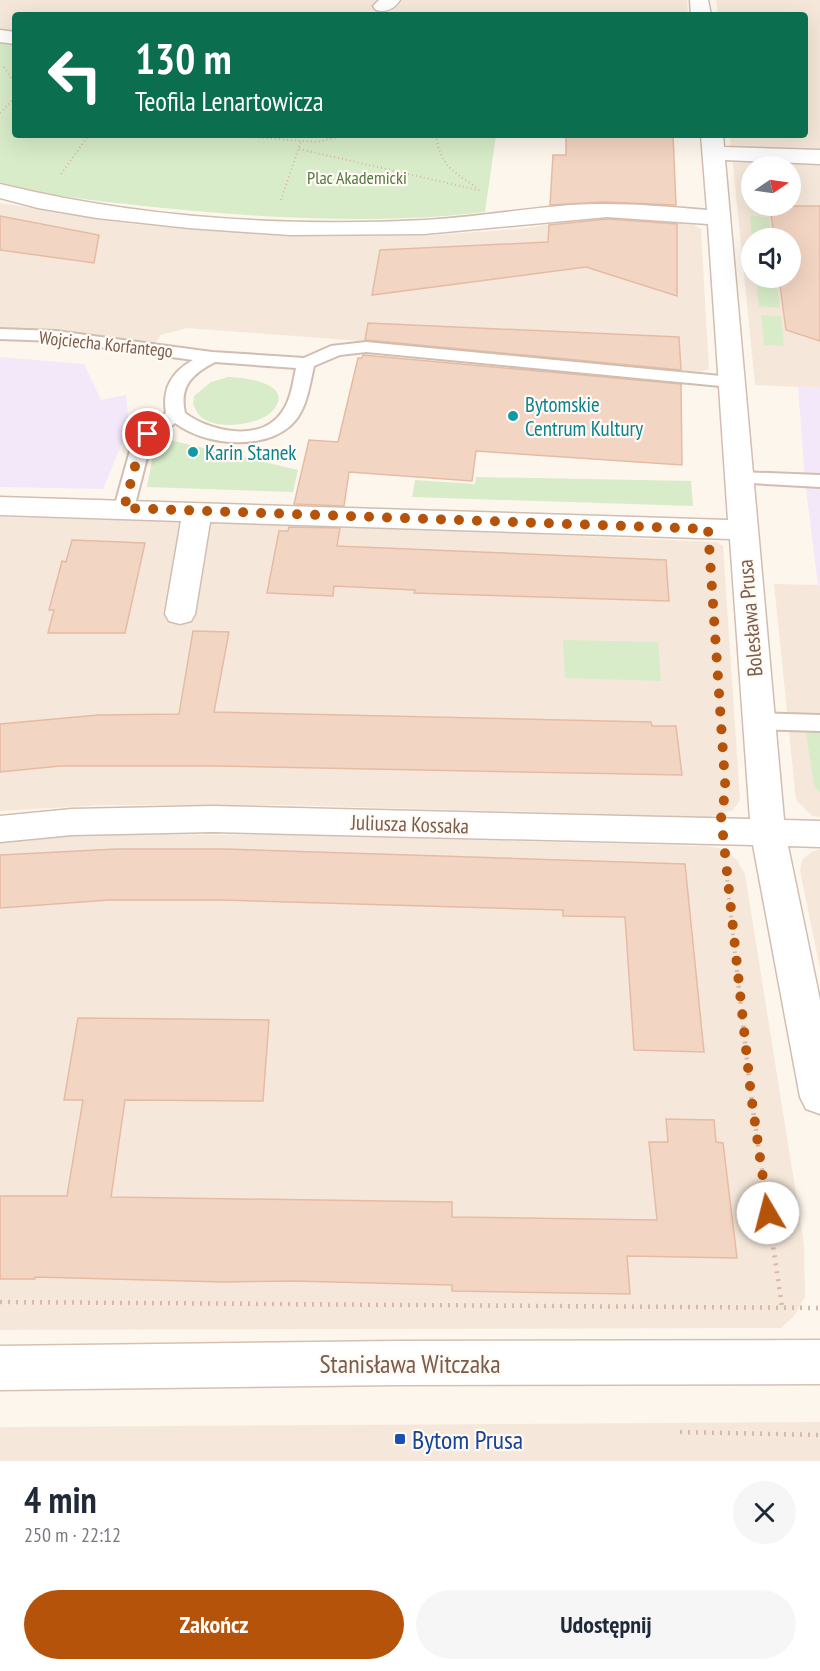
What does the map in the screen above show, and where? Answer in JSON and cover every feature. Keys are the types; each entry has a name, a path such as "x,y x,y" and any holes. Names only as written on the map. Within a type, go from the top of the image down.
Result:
{"street":[{"path":"714,144 820,157"},
{"name":"Bolesława Prusa","path":"714,144 717,218 768,832 820,1097"},
{"path":"0,191 44,203 130,216 272,228 423,227 590,211 624,210 717,218"},
{"path":"0,506 124,508 743,530"},
{"path":"180,614 197,511"},
{"name":"Juliusza Kossaka","path":"0,829 72,822 213,819 820,834"},
{"name":"Stanisława Witczaka","path":"0,1368 374,1363 820,1362"}],"lane":[{"name":"Wojciecha Korfantego","path":"0,334 56,336 213,357 306,363"},
{"path":"213,357 192,366 177,382 172,398 176,415 196,429 232,437 258,435 280,426 292,412 306,363 337,350 366,347 731,382"},
{"path":"124,508 142,440 157,426 176,415"},
{"path":"739,478 820,482"},
{"path":"758,721 820,723"}],"path":[{"path":"0,62 12,80"},
{"path":"0,112 12,103"},
{"path":"57,179 87,138"},
{"path":"264,138 317,142 334,138"},
{"path":"436,138 438,153 448,168 488,193"},
{"path":"280,202 302,141"},
{"path":"299,149 479,189"},
{"path":"722,831 751,1095 782,1307"},
{"path":"0,1302 820,1308"},
{"path":"681,1432 820,1435"}],"shaded area":[{"path":"0,0 687,0 688,12 12,12 12,31 0,29"},
{"path":"716,0 820,0 820,388 755,385 745,288 801,288 801,228 741,228 741,245 730,138 808,138 808,12 718,12"},
{"path":"0,203 132,224 258,233 421,236 517,229 594,219 691,223 701,229 709,369 701,372 374,342 187,328 161,335 154,344 59,331 0,330"},
{"path":"0,357 84,364 101,400 126,395 129,427 103,489 0,487"},
{"path":"798,386 820,388 820,585 818,585 805,481"},
{"path":"0,517 354,526 717,542 723,546 740,800 733,810 709,817 282,805 105,805 0,811"},
{"path":"774,584 820,585 820,817 812,816 796,800"},
{"path":"101,834 286,835 705,846 728,852 737,860 745,874 804,1244 805,1297 794,1316 781,1328 0,1330 0,840"},
{"path":"820,849 820,968 800,871 802,860"},
{"path":"820,1422 820,1461 0,1461 0,1427"}],"green space":[{"name":"Plac Akademicki","path":"0,42 12,44 12,138 496,138 485,212 444,216 319,219 194,211 57,195 0,182"},
{"path":"750,216 769,217 771,228 751,228"},
{"path":"757,288 777,288 780,308 759,306"},
{"path":"761,315 781,316 784,346 764,345"},
{"path":"228,377 254,380 272,387 277,393 278,400 274,409 268,415 249,423 227,425 207,421 197,412 193,404 194,396 211,382"},
{"path":"161,438 298,470 293,492 147,487 155,445"},
{"path":"476,477 691,481 693,506 412,497 415,480 475,484"},
{"path":"563,640 658,642 661,681 565,678"},
{"path":"806,733 820,733 820,792 814,786"}],"building":[{"path":"566,138 673,138 676,205 604,202 550,205 553,155 566,155"},
{"path":"801,206 820,206 820,341 786,330 780,288 801,288 801,228 773,228 771,216 801,216"},
{"path":"0,216 99,235 94,263 0,250"},
{"path":"607,219 677,224 677,296 586,267 372,295 380,250 548,242 549,225"},
{"path":"368,323 679,337 681,370 365,340"},
{"name":"Bytomskie Centrum Kultury","path":"363,355 681,384 682,465 476,451 472,481 349,472 344,506 294,504 309,440 338,442 358,358 362,358"},
{"path":"289,527 340,528 337,546 666,560 669,601 414,593 415,590 334,586 333,596 267,593 279,531 288,531"},
{"path":"72,540 145,543 125,633 48,633 54,610 49,610 62,561 66,562"},
{"path":"193,631 229,632 214,712 651,722 652,726 676,726 682,775 215,766 60,766 0,772 0,724 98,715 179,714"},
{"path":"117,849 225,849 685,864 704,1052 634,1050 625,917 563,916 563,910 220,900 109,900 0,908 0,855"},
{"path":"78,1018 269,1020 263,1101 125,1100 111,1197 452,1202 452,1217 657,1220 649,1142 668,1142 666,1119 714,1120 716,1142 723,1143 737,1258 627,1256 630,1294 452,1291 452,1285 293,1281 224,1282 35,1277 35,1279 0,1279 0,1196 67,1196 83,1100 64,1100"}],"place":[{"name":"Bytomskie Centrum Kultury","path":"513,416"},
{"name":"Karin Stanek","path":"193,452"},
{"name":"Bytom Prusa","path":"400,1439"}],"route":[{"path":"148,434 142,440 124,508 708,529 726,797 720,807 751,1095 768,1213"}]}
